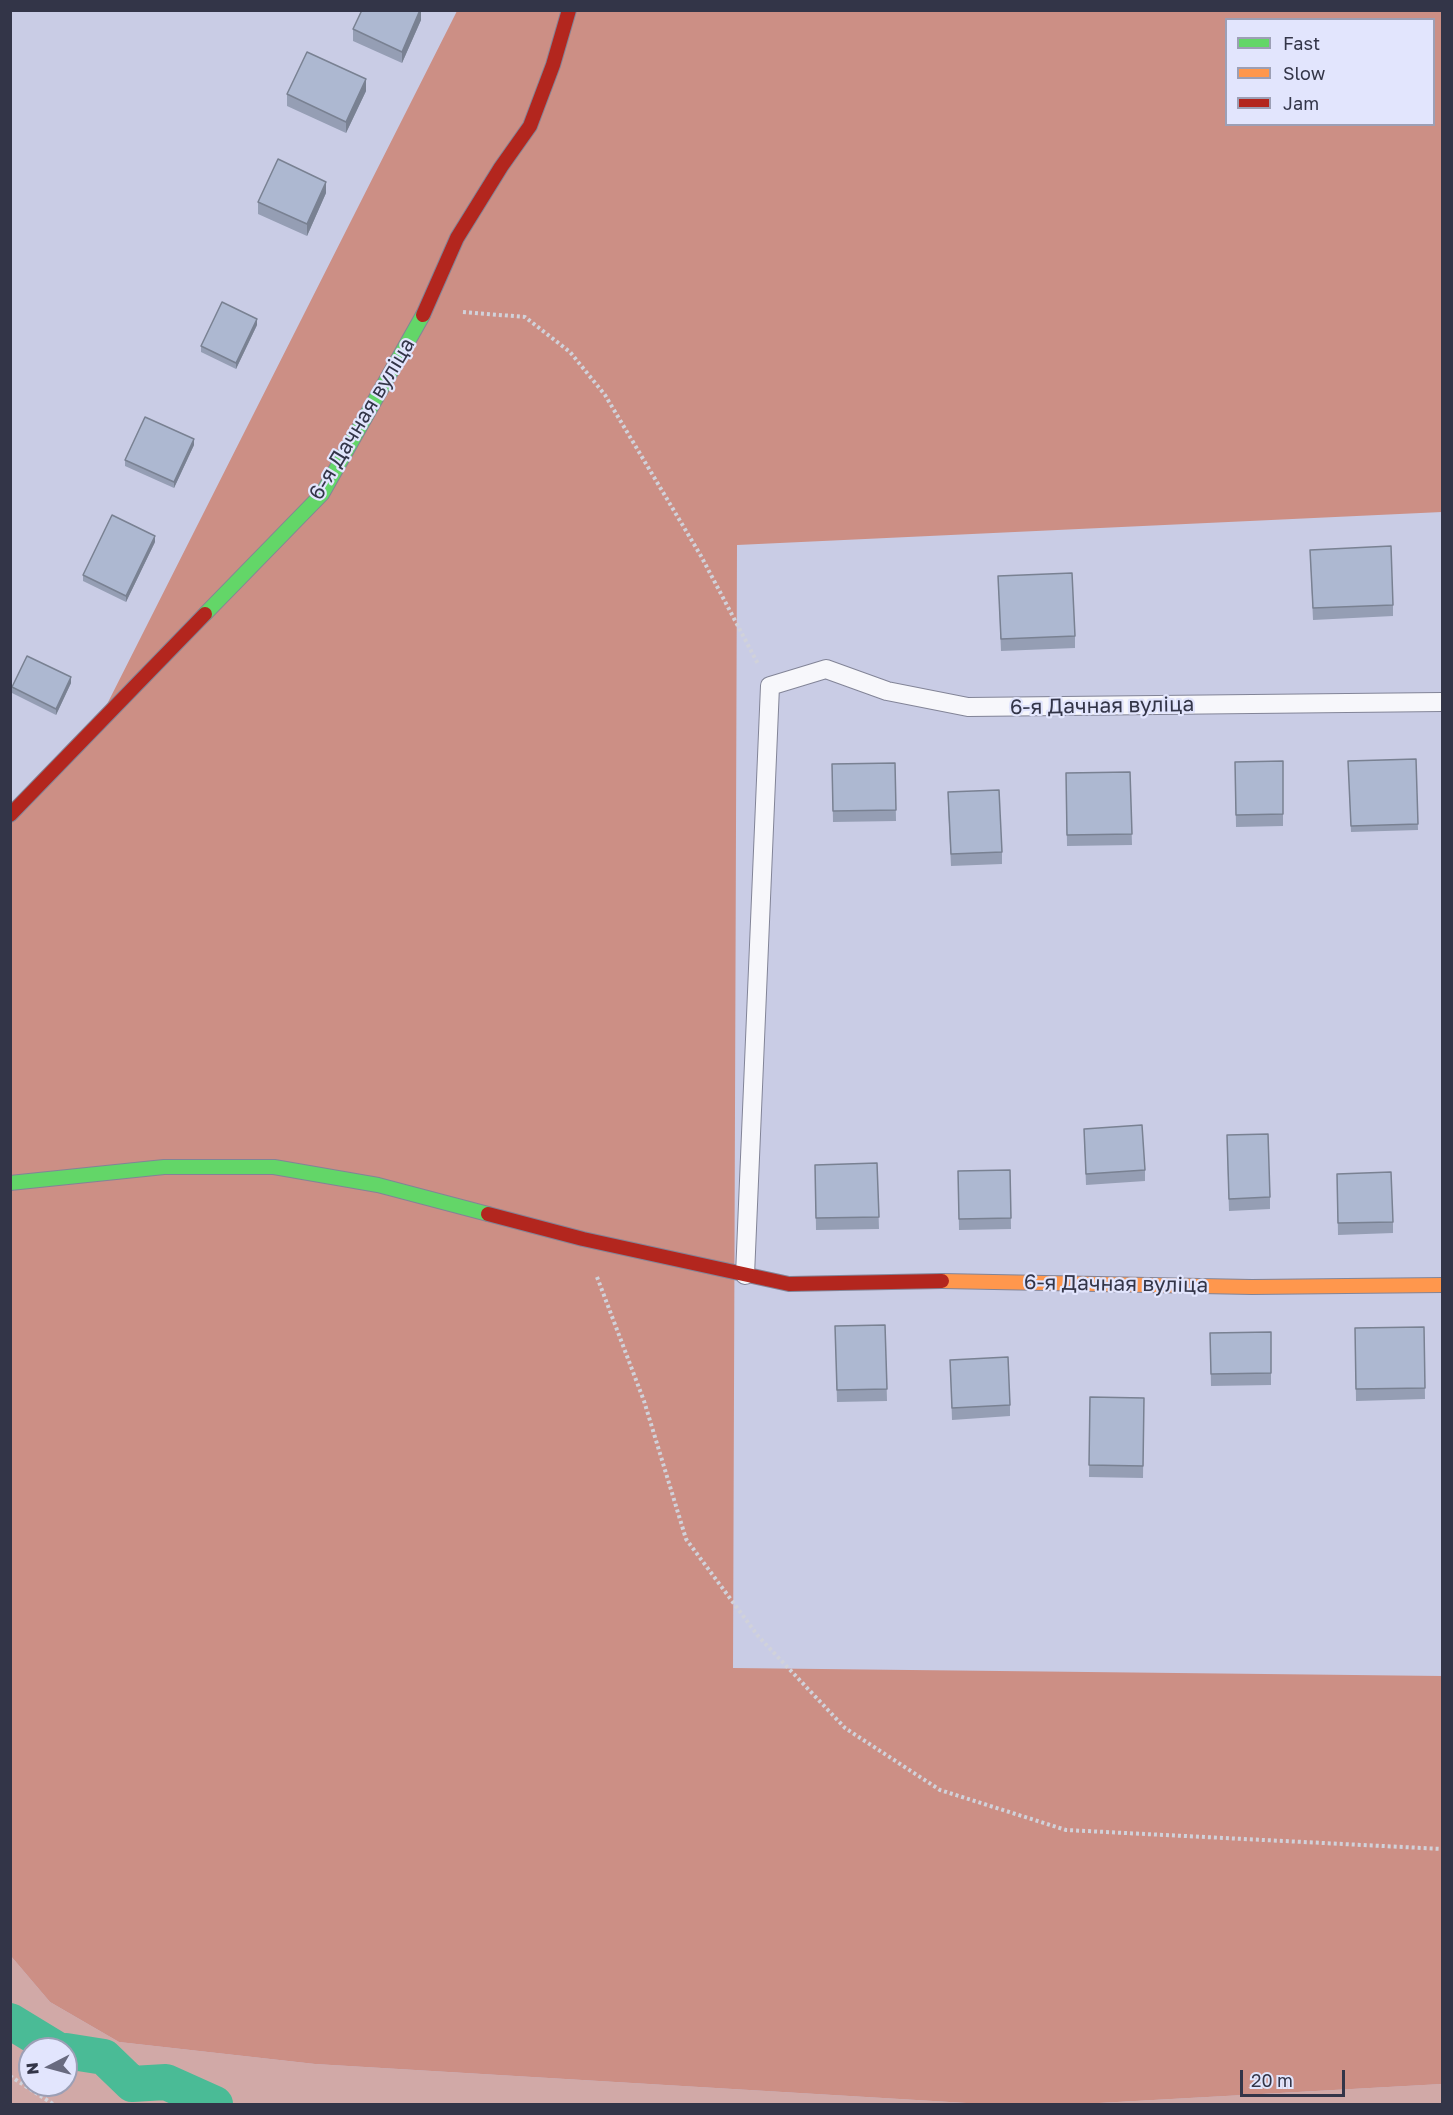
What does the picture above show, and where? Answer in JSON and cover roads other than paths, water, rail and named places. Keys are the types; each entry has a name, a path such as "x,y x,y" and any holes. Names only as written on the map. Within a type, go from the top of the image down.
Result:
{"street":[{"name":"6-я Дачная вуліца","path":"10,815 322,494 426,309 457,238 501,166 530,126 553,65 569,10"},
{"name":"6-я Дачная вуліца","path":"10,1183 164,1167 274,1167 378,1185 583,1239 789,1284 928,1281 1252,1287 1443,1285"}],"lane":[{"name":"6-я Дачная вуліца","path":"745,1275 770,686 826,669 887,691 968,707 1443,702"}],"waterway":[{"path":"10,2021 36,2037"},
{"path":"78,2053 104,2057 132,2084 166,2082 215,2104"}]}
